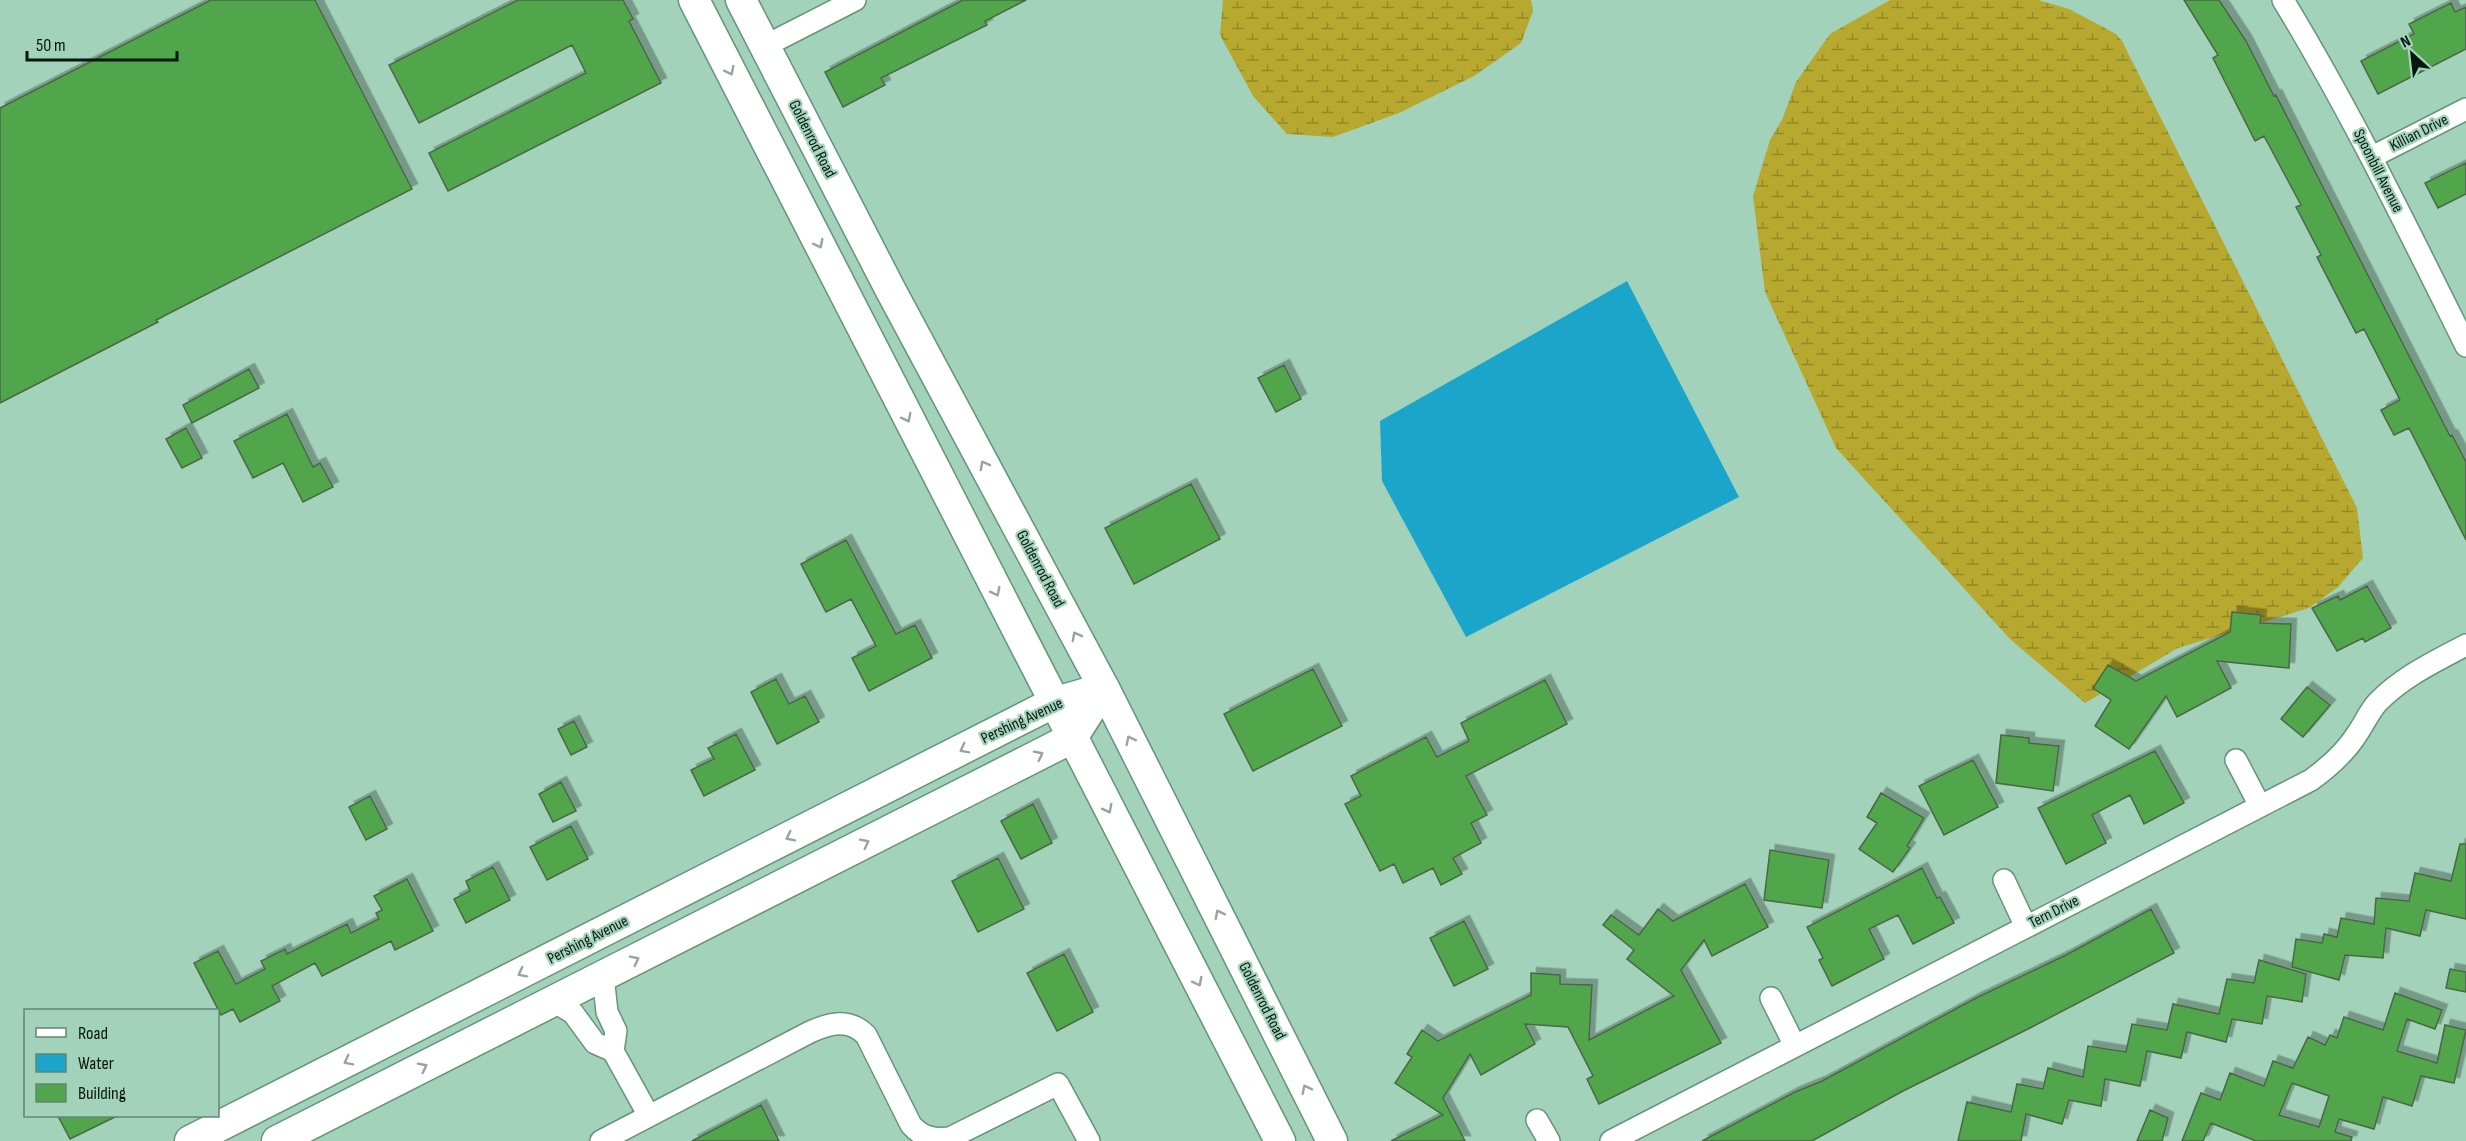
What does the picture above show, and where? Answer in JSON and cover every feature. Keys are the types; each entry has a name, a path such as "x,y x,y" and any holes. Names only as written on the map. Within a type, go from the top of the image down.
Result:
{"main road":[{"path":"694,0 1053,703 1280,1141"},
{"path":"708,0 720,25 737,39 765,46"},
{"name":"Goldenrod Road","path":"741,0 943,388 1104,688 1332,1141"},
{"path":"755,120 788,132 900,346 943,388"},
{"name":"Pershing Avenue","path":"190,1141 1053,703 1104,688"},
{"name":"Pershing Avenue","path":"1072,738 1104,688"},
{"path":"277,1141 1072,738"}],"street":[{"path":"765,46 855,0"},
{"name":"Spoonbill Avenue","path":"2283,0 2322,64 2372,157 2466,346"},
{"name":"Killian Drive","path":"2372,157 2466,108"},
{"name":"Tern Drive","path":"1611,1141 2311,780 2332,764 2356,737 2374,705 2392,688 2419,669 2466,645"},
{"path":"2236,760 2260,806"},
{"path":"2004,880 2026,927"},
{"path":"603,976 607,1012 616,1031 613,1051"},
{"path":"1771,998 1795,1046"},
{"path":"553,1002 573,1014 595,1043 613,1051 649,1116"},
{"path":"601,1141 810,1032 835,1023 858,1027 866,1035 911,1125 927,1137 950,1138 1058,1084 1089,1141"},
{"path":"1538,1120 1549,1141"}],"green space":[{"path":"1223,0 1531,0 1533,11 1521,43 1474,76 1399,113 1333,137 1287,134 1253,96 1220,35"},
{"path":"1890,0 2038,0 2069,9 2116,34 2122,41 2357,508 2363,558 2338,587 2309,608 2178,648 2085,703 2010,639 1836,448 1765,292 1753,196 1770,140 1782,120 1796,82 1830,34"}],"water":[{"path":"1627,281 1739,497 1466,637 1382,481 1380,421"}],"building":[{"path":"211,0 315,0 412,189 0,403 0,108"},
{"path":"518,0 623,0 633,19 629,21 661,83 448,191 429,153 586,73 572,45 419,123 389,65"},
{"path":"963,0 1026,0 985,21 987,25 881,78 885,85 843,107 825,72"},
{"path":"2184,0 2219,0 2246,41 2274,96 2276,95 2450,436 2452,435 2466,462 2466,540 2409,428 2394,435 2381,410 2400,400 2364,329 2356,333 2317,257 2321,255 2296,207 2301,205 2264,136 2255,141 2213,58 2218,55"},
{"path":"2451,3 2455,12 2466,7 2466,49 2378,94 2361,61 2414,34 2409,24"},
{"path":"2466,163 2466,194 2438,208 2425,183"},
{"path":"1284,365 1301,399 1276,412 1258,378"},
{"path":"249,369 259,388 192,423 183,405"},
{"path":"287,414 313,467 320,463 333,487 303,502 283,463 253,478 234,441"},
{"path":"186,428 202,458 182,468 166,439"},
{"path":"1191,484 1220,539 1134,584 1105,528"},
{"path":"846,540 896,634 915,625 932,658 869,691 852,658 876,646 851,599 826,612 801,564"},
{"path":"2367,586 2391,628 2365,642 2363,638 2337,651 2312,608 2338,596 2340,600"},
{"path":"2232,612 2261,615 2260,623 2291,624 2289,668 2217,661 2231,688 2177,717 2166,696 2129,749 2095,726 2111,700 2093,688 2108,665 2136,681 2230,632"},
{"path":"1313,669 1342,726 1253,771 1224,714"},
{"path":"776,679 789,704 805,696 819,722 777,744 751,692"},
{"path":"1545,680 1567,724 1466,776 1487,815 1471,823 1481,843 1453,858 1462,874 1441,885 1433,868 1403,883 1394,864 1380,871 1345,804 1361,796 1351,776 1426,737 1437,757 1469,741 1461,723"},
{"path":"2307,687 2330,705 2303,737 2281,719"},
{"path":"574,721 587,747 571,755 558,729"},
{"path":"736,734 755,770 704,796 691,770 714,759 708,748"},
{"path":"2001,735 2029,738 2029,743 2059,746 2053,791 1996,783"},
{"path":"2155,751 2184,803 2144,824 2130,795 2092,815 2106,843 2066,864 2038,808"},
{"path":"1973,760 1998,807 1944,835 1919,786"},
{"path":"561,782 576,811 553,822 539,794"},
{"path":"1881,793 1924,818 1907,846 1910,848 1893,872 1859,849 1877,823 1867,817"},
{"path":"370,796 387,829 366,840 349,807"},
{"path":"1033,804 1052,843 1021,859 1001,821"},
{"path":"571,826 588,859 547,880 530,847"},
{"path":"2460,844 2466,844 2466,919 2426,910 2420,936 2386,928 2383,958 2345,955 2339,980 2292,967 2296,939 2322,943 2324,934 2337,937 2341,918 2374,924 2376,898 2409,901 2415,873 2451,881"},
{"path":"1770,850 1829,860 1822,908 1764,900"},
{"path":"998,858 1024,909 978,932 952,881"},
{"path":"493,867 510,900 466,923 454,899 470,891 466,881"},
{"path":"1922,868 1937,898 1940,897 1954,923 1913,944 1898,915 1869,929 1884,959 1832,986 1819,960 1823,958 1807,927"},
{"path":"407,879 433,931 395,950 391,941 322,976 315,963 272,986 280,1001 240,1022 233,1009 221,1015 194,963 218,951 236,984 265,969 261,961 285,949 287,954 347,924 351,933 379,919 376,913 382,910 374,896"},
{"path":"1745,884 1768,927 1712,956 1704,940 1681,970 1721,1043 1599,1104 1587,1079 1593,1076 1568,1027 1525,1024 1535,1044 1481,1075 1470,1054 1443,1098 1465,1141 1391,1141 1443,1115 1395,1083 1412,1057 1407,1054 1422,1030 1438,1041 1531,995 1531,973 1560,975 1560,984 1592,985 1589,1040 1674,996 1627,959 1634,950 1603,925 1611,915 1639,935 1658,909 1673,921"},
{"path":"2151,909 2174,953 1903,1091 1812,1141 1702,1141 1795,1092 1822,1081 1976,998 2066,955"},
{"path":"1464,921 1488,969 1454,986 1430,938"},
{"path":"1064,954 1093,1012 1057,1031 1027,973"},
{"path":"2259,960 2306,974 2302,1002 2267,996 2262,1024 2232,1019 2226,1042 2187,1032 2181,1058 2147,1051 2140,1086 2105,1079 2101,1106 2069,1100 2062,1124 2026,1114 2021,1141 1958,1141 1967,1102 2011,1112 2017,1084 2043,1089 2048,1068 2083,1077 2088,1046 2126,1052 2132,1024 2167,1030 2173,1004 2219,1014 2227,979 2254,983"},
{"path":"2450,969 2466,972 2466,992 2446,988"},
{"path":"2395,993 2442,1010 2435,1029 2407,1019 2397,1051 2437,1063 2445,1025 2466,1030 2454,1083 2421,1076 2412,1106 2383,1097 2374,1129 2339,1119 2335,1132 2352,1137 2351,1141 2256,1141 2211,1123 2203,1141 2182,1141 2201,1093 2220,1100 2230,1073 2264,1086 2273,1061 2293,1068 2308,1037 2325,1045 2330,1035 2337,1038 2344,1017 2383,1030","holes":["2292,1083 2329,1096 2319,1127 2279,1115"]},
{"path":"761,1105 779,1141 692,1141"},
{"path":"2150,1110 2168,1118 2162,1141 2137,1141"},
{"path":"59,1117 115,1117 70,1139"}]}
